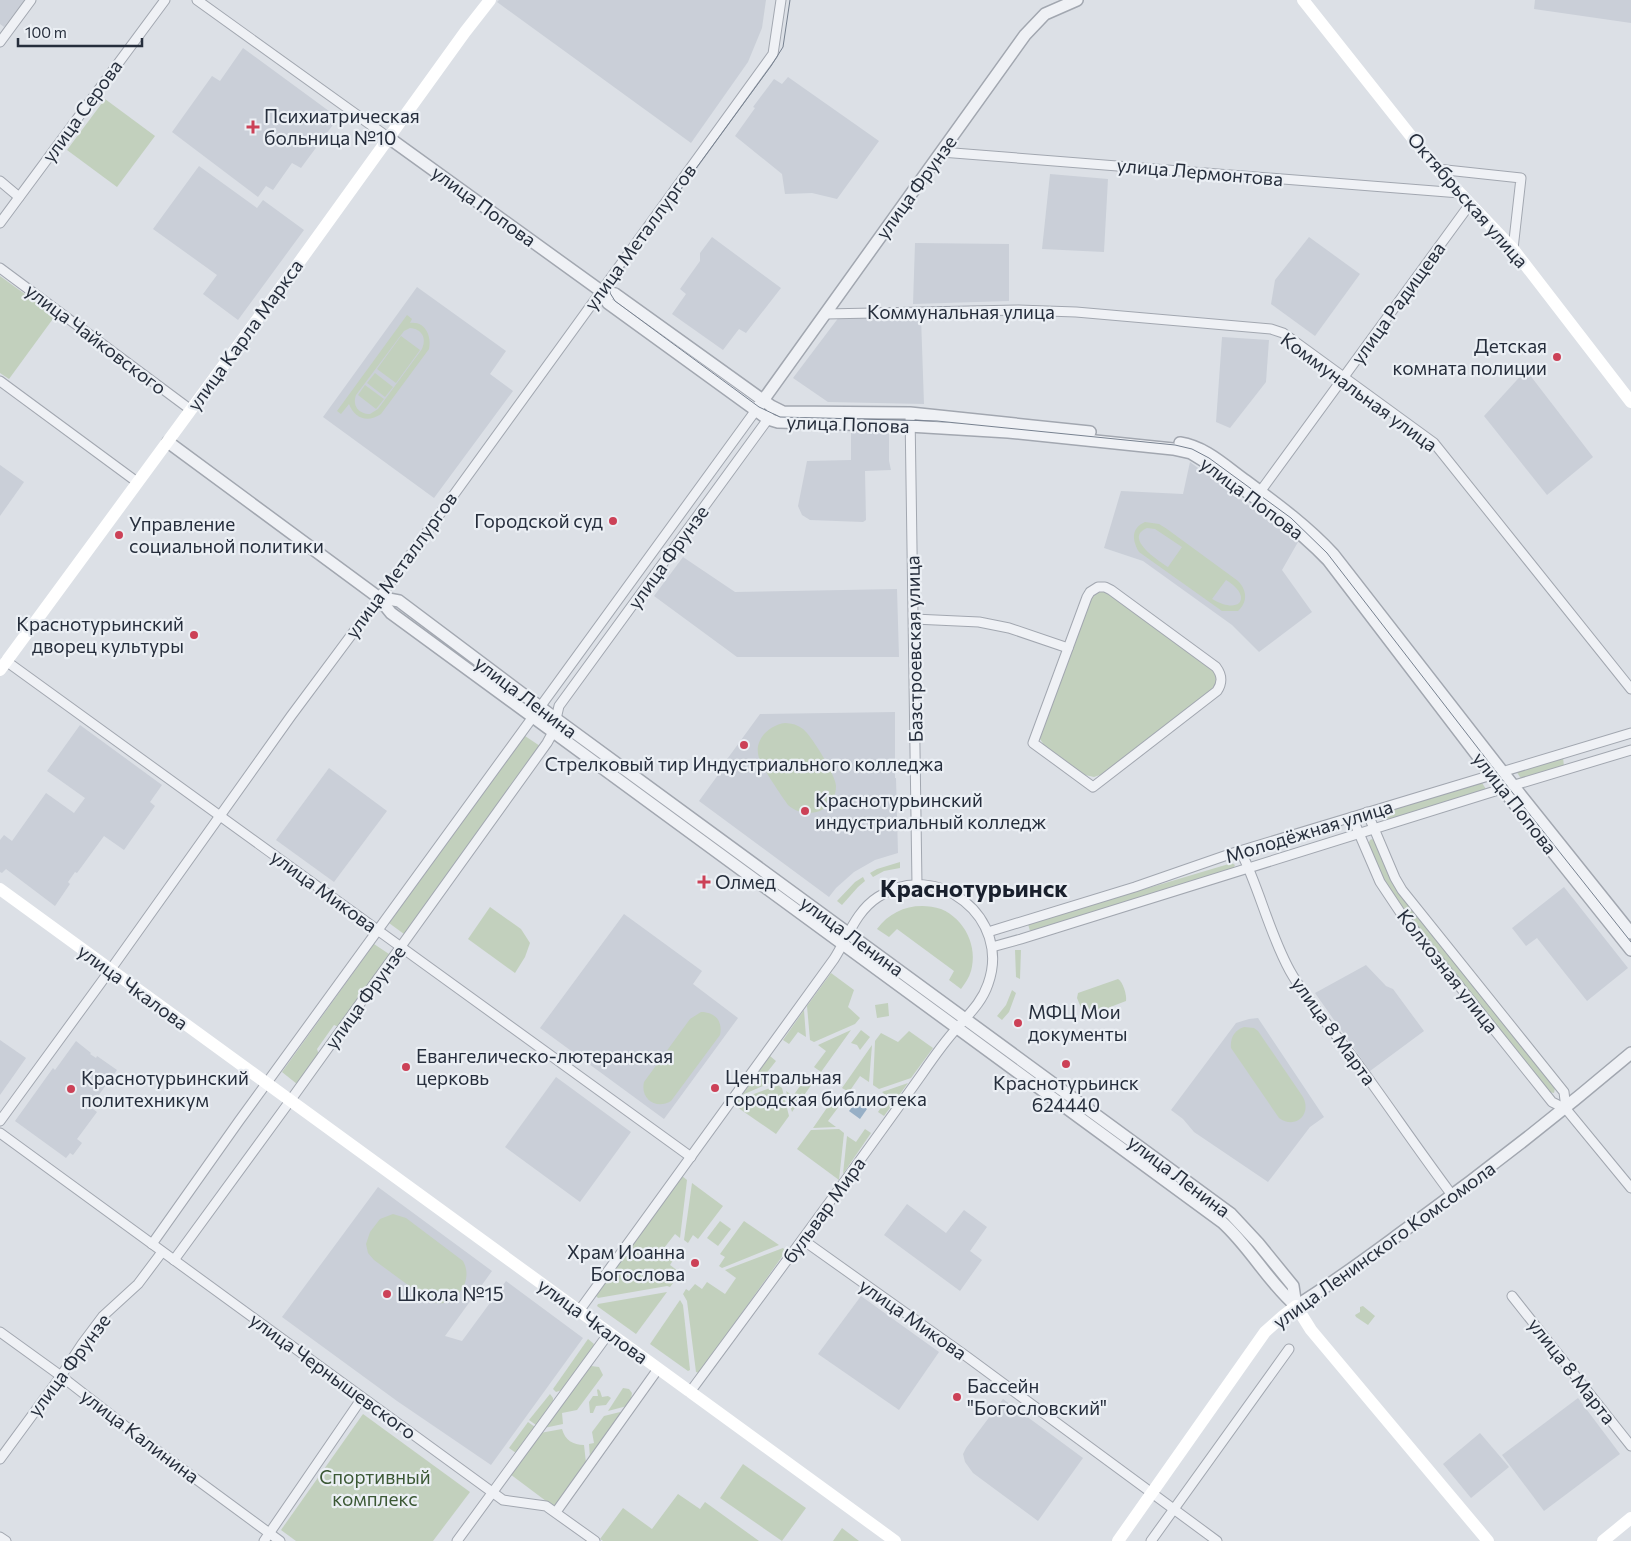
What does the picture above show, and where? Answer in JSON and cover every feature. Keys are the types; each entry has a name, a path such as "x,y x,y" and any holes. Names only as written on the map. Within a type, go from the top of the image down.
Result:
{"main road":[{"name":"улица Карла Маркса","path":"3,666 490,0"},
{"name":"Октябрьская улица","path":"1303,0 1437,169 1513,249 1631,402"},
{"name":"улица Чкалова","path":"0,889 266,1084 582,1306 609,1333 658,1370 895,1541"},
{"name":"улица Ленинского Комсомола","path":"1118,1541 1265,1332 1296,1306"},
{"name":"улица Ленина","path":"1296,1306 1311,1330 1488,1541"},
{"path":"1603,1541 1631,1518"}],"street":[{"path":"0,42 30,0"},
{"name":"улица Серова","path":"0,223 164,0"},
{"name":"улица Попова","path":"197,0 601,291 608,303 768,419 778,422 909,426 1008,432 1182,450 1204,461 1258,495"},
{"name":"улица Металлургов","path":"0,1121 110,970 219,815 387,587 773,54 781,0"},
{"name":"улица Фрунзе","path":"152,1244 266,1084 756,410 768,399 825,314 1025,35 1045,14 1077,0"},
{"name":"улица Лермонтова","path":"941,152 1460,193"},
{"path":"1437,169 1521,178 1513,249"},
{"path":"0,180 19,197"},
{"name":"улица Радищева","path":"1258,495 1470,204"},
{"name":"улица Чайковского","path":"0,268 191,410"},
{"name":"улица Попова","path":"601,291 615,294 768,399 783,412 910,413 1184,443 1200,448 1208,453 1258,495 1328,560 1497,772 1631,950"},
{"name":"Коммунальная улица","path":"825,314 1018,310 1076,312 1271,330 1283,334 1434,443 1631,689"},
{"path":"0,380 137,482"},
{"name":"улица Фрунзе","path":"174,1260 547,743 553,732 559,706 768,419 768,399"},
{"name":"Базстроевская улица","path":"910,413 917,885"},
{"name":"улица Ленина","path":"168,442 378,597 398,601 536,712 553,732 829,926 849,934 1231,1214 1242,1224 1293,1286 1296,1306"},
{"path":"1098,587 1105,587 1216,666 1222,681 1217,691 1093,787 1033,743 1068,648 1090,592 1098,587"},
{"path":"914,619 979,622 1009,628 1068,648"},
{"name":"улица Микова","path":"3,666 219,815 691,1157"},
{"name":"улица Ленина","path":"536,712 556,719 829,926 843,944 1222,1222 1234,1234 1282,1294 1296,1306"},
{"name":"Молодёжная улица","path":"988,932 1367,812 1631,733"},
{"name":"Молодёжная улица","path":"992,947 1030,937 1249,867 1631,750"},
{"name":"улица Попова","path":"1508,787 1631,933"},
{"name":"Колхозная улица","path":"1367,812 1402,890 1564,1092 1566,1109"},
{"name":"Колхозная улица","path":"1352,817 1380,882 1400,912 1552,1102 1566,1109 1631,1188"},
{"name":"улица 8 Марта","path":"1241,852 1249,867 1275,939 1290,970 1308,1000 1354,1058 1452,1196"},
{"path":"582,1306 843,944 856,919 872,901 888,891 917,885"},
{"name":"бульвар Мира","path":"690,1392 957,1028 976,1006 988,985 992,966 992,947 988,932 976,912 962,899 945,890 926,885 917,885"},
{"path":"972,1039 979,1029"},
{"name":"улица Ленинского Комсомола","path":"1296,1306 1362,1262 1452,1196 1566,1109 1631,1054"},
{"path":"0,1133 152,1244"},
{"name":"улица Микова","path":"803,1240 966,1356 1217,1541"},
{"name":"улица Чернышевского","path":"152,1244 503,1500 546,1506 595,1541"},
{"name":"улица Фрунзе","path":"0,1459 103,1316 138,1284 162,1252"},
{"name":"улица 8 Марта","path":"1512,1296 1631,1446"},
{"name":"улица Калинина","path":"0,1332 280,1541"},
{"path":"457,1541 609,1333"},
{"name":"улица Ленинского Комсомола","path":"1151,1541 1289,1349"},
{"path":"556,1512 658,1370"},
{"path":"264,1541 362,1398"},
{"path":"0,1536 6,1541"}],"shaded area":[{"path":"0,0 25,0 4,27 0,24"},
{"path":"499,0 766,0 762,28 748,62 691,143 497,2"},
{"path":"1535,0 1631,0 1631,23 1534,9"},
{"name":"Психиатрическая больница №10","path":"243,48 333,114 331,118 335,122 301,168 292,163 273,190 266,186 258,197 172,132 212,76 220,81"},
{"path":"788,77 879,141 837,199 812,193 785,194 782,174 735,136 755,108 753,107 774,79 782,84"},
{"path":"199,166 257,208 263,200 304,230 238,320 203,294 217,275 153,229"},
{"path":"1050,174 1108,179 1104,252 1042,249"},
{"path":"712,237 781,288 746,333 739,329 723,350 672,314 686,294 680,289 700,261 700,253"},
{"path":"1309,237 1360,274 1315,336 1271,304 1275,280"},
{"path":"915,243 1009,244 1009,301 913,304"},
{"path":"417,287 506,351 490,374 513,391 434,498 323,417"},
{"path":"839,317 921,317 924,404 828,402 793,378"},
{"path":"1222,337 1269,340 1266,382 1230,428 1216,422"},
{"path":"1526,370 1593,457 1547,495 1484,416"},
{"path":"885,430 889,434 891,470 865,471 866,520 863,522 810,520 802,515 798,506 807,461 851,460 851,431"},
{"path":"1190,462 1298,542 1282,570 1312,612 1259,652 1232,625 1143,561 1104,548 1121,491 1183,494"},
{"path":"0,465 24,482 0,516"},
{"path":"683,557 735,592 897,589 899,657 737,657 654,596"},
{"name":"Краснотурьинский индустриальный колледж","path":"895,712 898,853 875,860 854,872 829,897 699,801 760,714"},
{"path":"80,725 162,785 150,802 155,806 124,850 104,836 77,873 75,872 68,882 70,884 55,906 6,869 2,873 0,872 0,840 4,835 12,841 46,793 74,813 85,798 47,771"},
{"path":"329,768 387,811 334,882 276,840"},
{"path":"1564,887 1628,968 1587,1001 1537,938 1526,946 1512,928"},
{"path":"624,914 702,971 693,984 738,1018 664,1119 540,1028"},
{"path":"1366,965 1386,986 1393,989 1424,1031 1370,1071 1315,993"},
{"path":"1258,1018 1324,1117 1310,1127 1268,1182 1194,1132 1183,1119 1171,1110 1236,1023"},
{"path":"0,1040 26,1058 0,1095"},
{"name":"Краснотурьинский политехникум","path":"76,1041 90,1054 96,1058 97,1056 117,1070 90,1107 97,1112 77,1139 82,1143 73,1155 70,1153 66,1158 15,1121 53,1068 55,1070"},
{"path":"556,1077 631,1132 580,1202 505,1147"},
{"path":"378,1187 492,1271 445,1336 462,1341 506,1281 583,1338 491,1465 397,1401 282,1317"},
{"path":"907,1204 946,1233 964,1210 987,1227 970,1251 982,1260 960,1291 884,1235"},
{"path":"861,1296 939,1352 899,1410 818,1354"},
{"path":"1578,1398 1620,1454 1544,1511 1502,1455"},
{"path":"1003,1399 1083,1458 1038,1521 973,1473 965,1462 963,1454 966,1448"},
{"path":"1480,1433 1509,1467 1471,1498 1443,1464"}],"green space":[{"path":"105,99 155,136 117,187 67,150"},
{"path":"0,276 55,316 9,379 0,373"},
{"path":"407,315 412,319 410,323 420,324 426,330 430,344 429,349 381,414 367,419 362,418 355,413 349,404 341,414 337,411","holes":["410,328 418,330 424,338 422,349 378,409 370,414 363,413 357,409 355,403 356,395 404,331"]},
{"path":"401,336 420,350 396,383 377,369"},
{"path":"375,373 393,387 385,397 367,383"},
{"path":"365,385 384,399 376,409 358,395"},
{"path":"1145,522 1159,524 1238,581 1245,592 1245,600 1238,611 1222,611 1139,552 1134,535 1140,525","holes":["1147,528 1155,529 1182,547 1168,567 1151,555 1141,543 1139,537 1141,532","1226,580 1239,592 1241,598 1240,602 1236,605 1222,604 1212,599"]},
{"path":"1099,592 1110,594 1213,670 1216,683 1213,688 1103,774 1094,777 1085,775 1044,745 1039,735 1090,600"},
{"path":"785,723 797,725 807,733 823,756 832,774 836,786 835,795 826,808 811,813 795,810 788,805 761,763 758,751 760,740 768,730"},
{"path":"525,736 540,746 404,934 389,923"},
{"path":"1563,757 1564,767 1522,780 1516,771"},
{"path":"1481,781 1487,791 1383,822 1381,814 1385,810"},
{"path":"1372,839 1402,895 1555,1088 1554,1093 1549,1092 1396,899 1383,879 1368,844"},
{"path":"900,862 900,868 884,871 873,877 870,873 877,869"},
{"path":"1232,863 1235,865 1233,869 1030,931 1028,924"},
{"path":"863,877 865,881 842,905 837,901 855,882"},
{"path":"490,907 521,929 530,943 525,957 515,973 468,939"},
{"path":"909,907 939,908 949,914 957,920 968,935 973,953 973,962 969,976 961,989 949,980 954,971 897,929 889,937 877,929 891,915"},
{"path":"374,944 392,956 339,1027 334,1025 317,1049 319,1055 297,1084 282,1072"},
{"path":"1015,950 1021,950 1020,979 1016,977"},
{"path":"831,973 854,990 848,1007 860,1018 855,1024 814,1042 810,1040 807,1006"},
{"path":"1118,979 1122,983 1126,1001 1087,1016 1084,1015 1077,998 1078,993"},
{"path":"1012,990 1016,993 1009,1012 1002,1020 997,1016 1006,1005"},
{"path":"888,1003 889,1016 877,1018 875,1005"},
{"path":"804,1010 806,1037 798,1032 789,1044 783,1040"},
{"path":"701,1012 706,1012 717,1018 721,1030 720,1035 671,1101 660,1104 650,1101 644,1093 644,1082 690,1019"},
{"path":"1244,1027 1254,1028 1258,1031 1303,1097 1305,1103 1304,1114 1296,1121 1285,1121 1279,1118 1231,1048 1231,1040 1234,1035"},
{"path":"851,1030 821,1072 814,1067 826,1051 818,1045"},
{"path":"861,1030 870,1037 860,1050 857,1045 851,1043"},
{"path":"909,1031 933,1048 911,1078 879,1089 873,1085 875,1041 881,1033 898,1042"},
{"path":"872,1045 869,1082 860,1076 849,1092 842,1088"},
{"path":"770,1056 776,1061 765,1075 774,1081 742,1095"},
{"path":"805,1079 812,1084 792,1112 786,1091 793,1096"},
{"path":"908,1083 884,1116 878,1112 888,1097 882,1092"},
{"path":"778,1085 782,1088 789,1116 776,1134 734,1105 738,1100"},
{"path":"833,1099 840,1105 828,1121 836,1127 813,1128"},
{"path":"839,1129 844,1133 839,1180 797,1149 811,1130"},
{"path":"865,1129 871,1133 843,1174 847,1136 856,1142"},
{"path":"682,1176 687,1180 680,1238 675,1234 664,1248 675,1257 670,1265 678,1271 674,1277 674,1282 670,1287 598,1298 596,1296"},
{"path":"692,1183 723,1206 698,1239 693,1235 688,1243 684,1240"},
{"path":"393,1214 406,1218 463,1261 466,1277 460,1292 454,1298 447,1302 431,1302 374,1260 368,1253 366,1244 370,1232 380,1219"},
{"path":"720,1221 731,1229 718,1246 707,1238"},
{"path":"744,1221 779,1245 722,1268 719,1266 725,1257 720,1254"},
{"path":"783,1248 786,1251 699,1373 696,1372 687,1301 683,1294 686,1289 689,1291 695,1284 702,1289 707,1282 725,1294 736,1278 725,1270"},
{"path":"667,1292 636,1334 597,1306 598,1304"},
{"path":"680,1300 683,1305 690,1370 688,1371 650,1344"},
{"path":"1363,1306 1375,1316 1368,1325 1355,1315 1360,1312 1360,1307"},
{"path":"588,1339 594,1344 592,1349 562,1390 556,1392 553,1389"},
{"path":"591,1366 599,1367 603,1375 577,1410 562,1413 563,1424 544,1428 587,1368"},
{"path":"623,1388 629,1389 632,1393 627,1406 608,1411"},
{"path":"598,1389 602,1397 608,1396 611,1398 606,1405 596,1406 593,1413 590,1413 589,1402 593,1396 598,1396"},
{"path":"550,1394 553,1401 536,1425 529,1420"},
{"path":"624,1411 590,1458 589,1444 594,1443 592,1432 604,1416"},
{"name":"Спортивный комплекс","path":"363,1414 470,1492 433,1541 296,1541 281,1530"},
{"path":"528,1422 535,1427 516,1453 509,1448"},
{"path":"562,1429 570,1441 584,1445 586,1463 554,1507 510,1474 540,1433"},
{"path":"743,1464 806,1508 782,1541 720,1498"},
{"path":"678,1494 700,1509 705,1502 759,1541 603,1541 600,1539 623,1508 652,1529"},
{"path":"842,1528 859,1541 833,1541"}],"water":[{"path":"857,1101 867,1109 860,1119 849,1111"}],"tram line":[{"path":"790,0 783,47 612,283 610,293 615,301 759,407 780,417 937,421 1175,445 1192,449 1209,458 1291,518 1327,553 1631,942"}],"place":[{"name":"Психиатрическая больница №10","path":"253,127"},
{"name":"Детская комната полиции","path":"1557,357"},
{"name":"Городской суд","path":"613,521"},
{"name":"Управление социальной политики","path":"119,535"},
{"name":"Краснотурьинский дворец культуры","path":"194,635"},
{"name":"Стрелковый тир Индустриального колледжа","path":"744,745"},
{"name":"Краснотурьинский индустриальный колледж","path":"805,811"},
{"name":"Олмед","path":"704,882"},
{"name":"МФЦ Мои документы","path":"1018,1023"},
{"name":"Краснотурьинск 624440","path":"1066,1064"},
{"name":"Евангелическо-лютеранская церковь","path":"406,1067"},
{"name":"Центральная городская библиотека","path":"715,1088"},
{"name":"Краснотурьинский политехникум","path":"71,1089"},
{"name":"Храм Иоанна Богослова","path":"695,1263"},
{"name":"Школа №15","path":"387,1294"},
{"name":"Бассейн \"Богословский\"","path":"957,1397"}],"district":[{"name":"Краснотурьинск","path":"974,889"}]}
